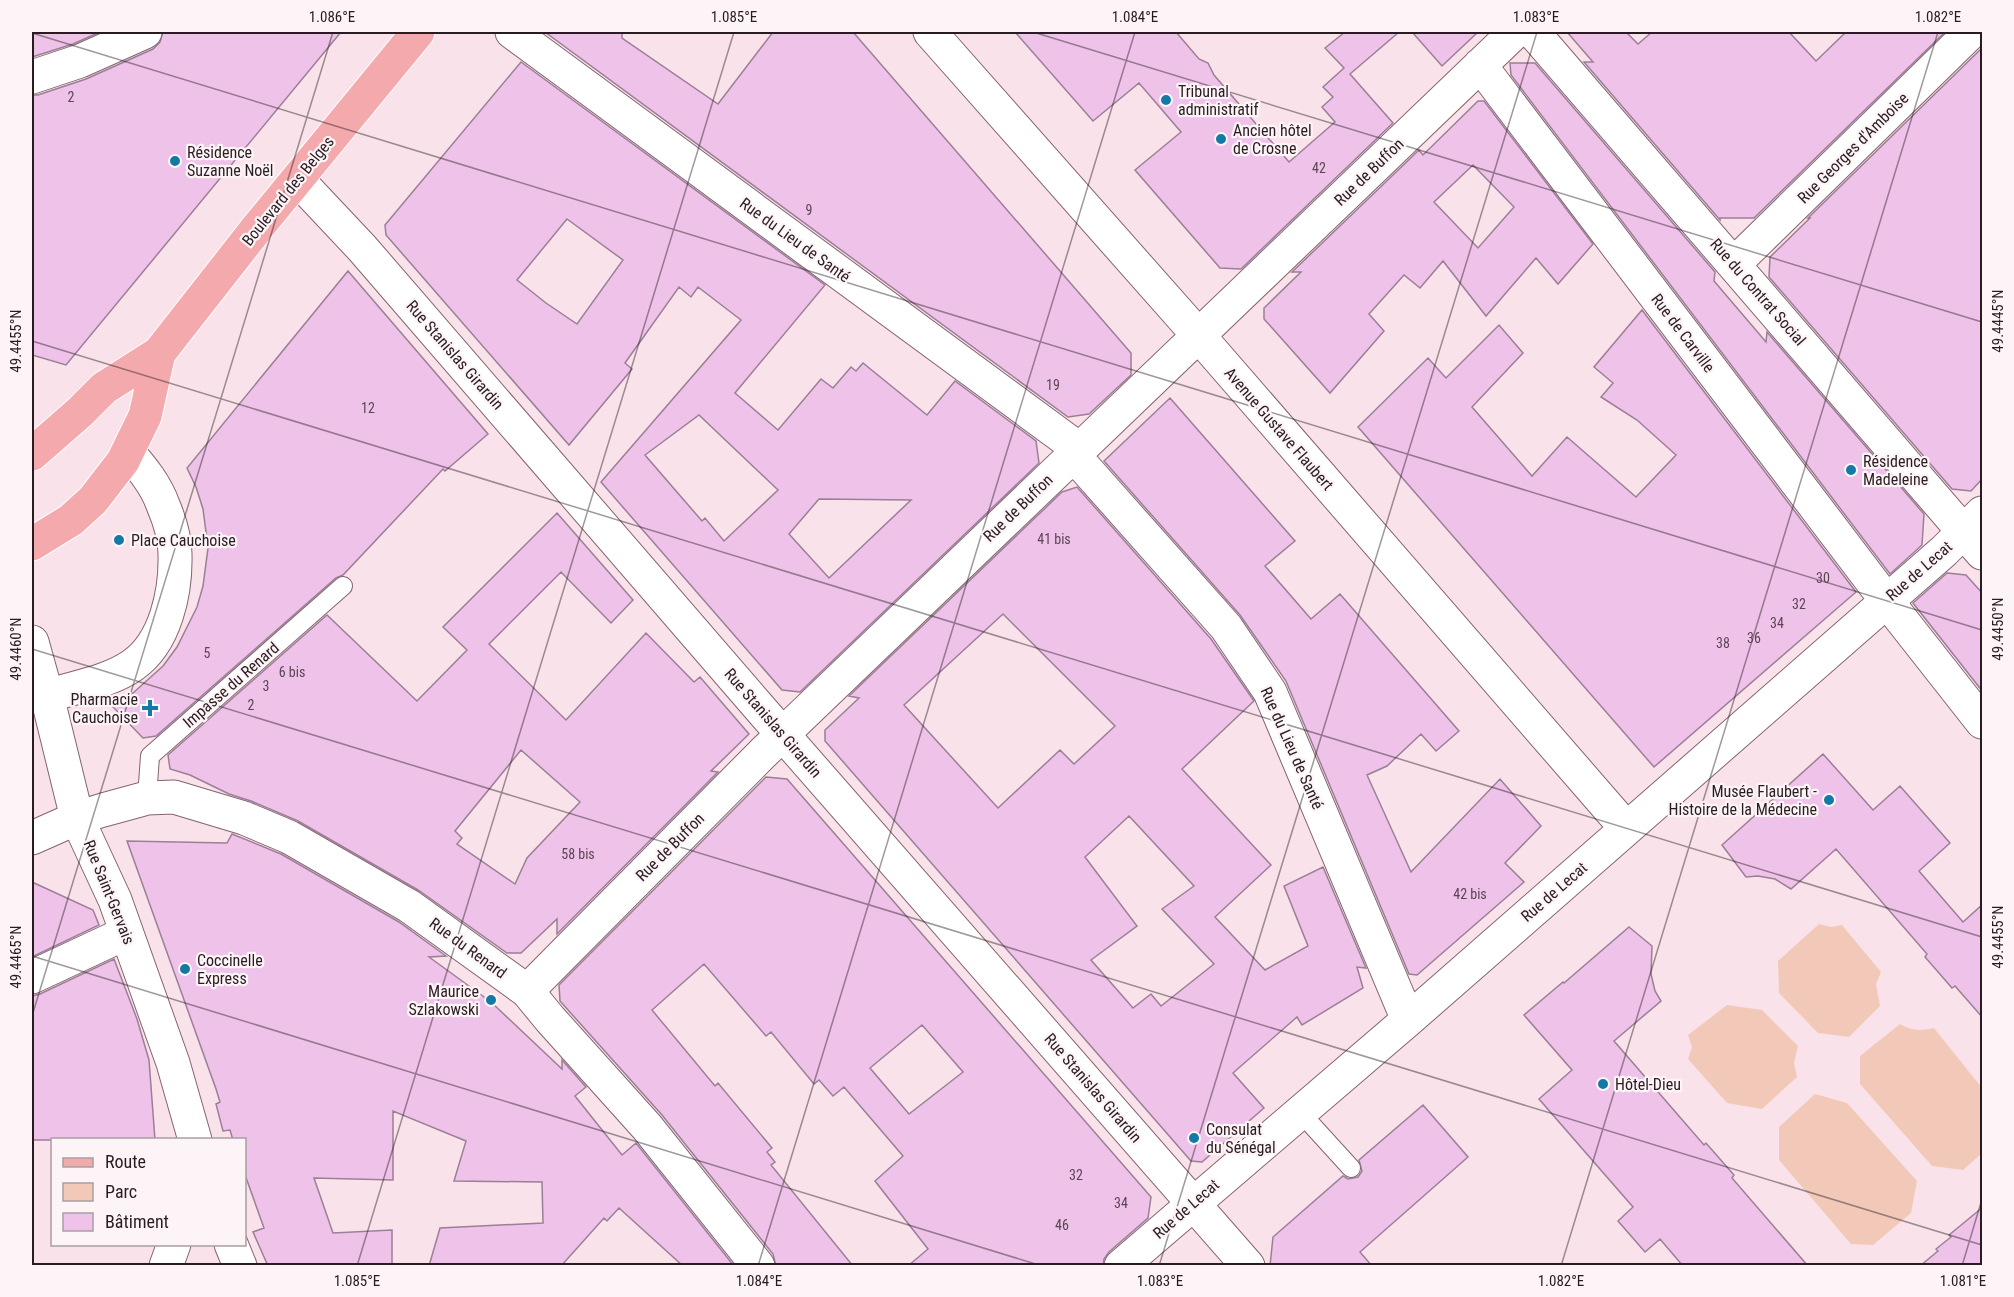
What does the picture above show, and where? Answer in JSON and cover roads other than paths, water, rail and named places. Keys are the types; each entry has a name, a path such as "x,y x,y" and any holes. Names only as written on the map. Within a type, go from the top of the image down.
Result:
{"main road":[{"name":"Boulevard des Belges","path":"32,454 104,388 159,353 418,32"},
{"name":"Boulevard des Belges","path":"32,544 71,520 93,500 128,452 145,416 159,353"}],"street":[{"path":"32,77 80,61 145,32"},
{"name":"Rue du Lieu de Santé","path":"512,32 1075,453 1085,468 1226,627 1270,692 1408,1020"},
{"name":"Avenue Gustave Flaubert","path":"930,32 1199,336 1626,828"},
{"name":"Rue de Buffon","path":"526,991 783,734 1515,32"},
{"name":"Rue du Contrat Social","path":"1533,32 1734,264 1976,532"},
{"name":"Rue Georges d'Amboise","path":"1734,264 1971,32"},
{"name":"Rue de Carville","path":"1480,65 1886,600 1983,722"},
{"name":"Rue Stanislas Girardin","path":"298,180 362,248 1248,1266"},
{"path":"47,696 107,677 133,665 148,651 166,618 171,595 175,552 170,525 163,503 147,475 128,452"},
{"name":"Rue de Lecat","path":"1121,1266 1408,1020 1886,600 1976,532"},
{"name":"Rue Saint-Gervais","path":"32,642 77,818 110,889 172,1063 194,1138"},
{"name":"Rue du Renard","path":"32,838 77,818 147,798 174,797 244,818 289,837 409,906 526,991 647,1127 758,1266"},
{"path":"32,977 126,933"},
{"path":"166,1266 174,1246"},
{"path":"231,1246 240,1266"}],"lane":[{"name":"Impasse du Renard","path":"147,798 150,756 343,586"},
{"path":"1300,1112 1351,1168"}],"place":[{"name":"Tribunal administratif","path":"1166,100"},
{"name":"Ancien hôtel de Crosne","path":"1221,139"},
{"name":"Résidence Suzanne Noël","path":"175,161"},
{"name":"Résidence Madeleine","path":"1851,470"},
{"name":"Place Cauchoise","path":"119,540"},
{"name":"Pharmacie Cauchoise","path":"150,708"},
{"name":"Musée Flaubert - Histoire de la Médecine","path":"1829,800"},
{"name":"Coccinelle Express","path":"185,969"},
{"name":"Maurice Szlakowski","path":"491,1000"},
{"name":"Hôtel-Dieu","path":"1603,1084"},
{"name":"Consulat du Sénégal","path":"1194,1138"}]}
